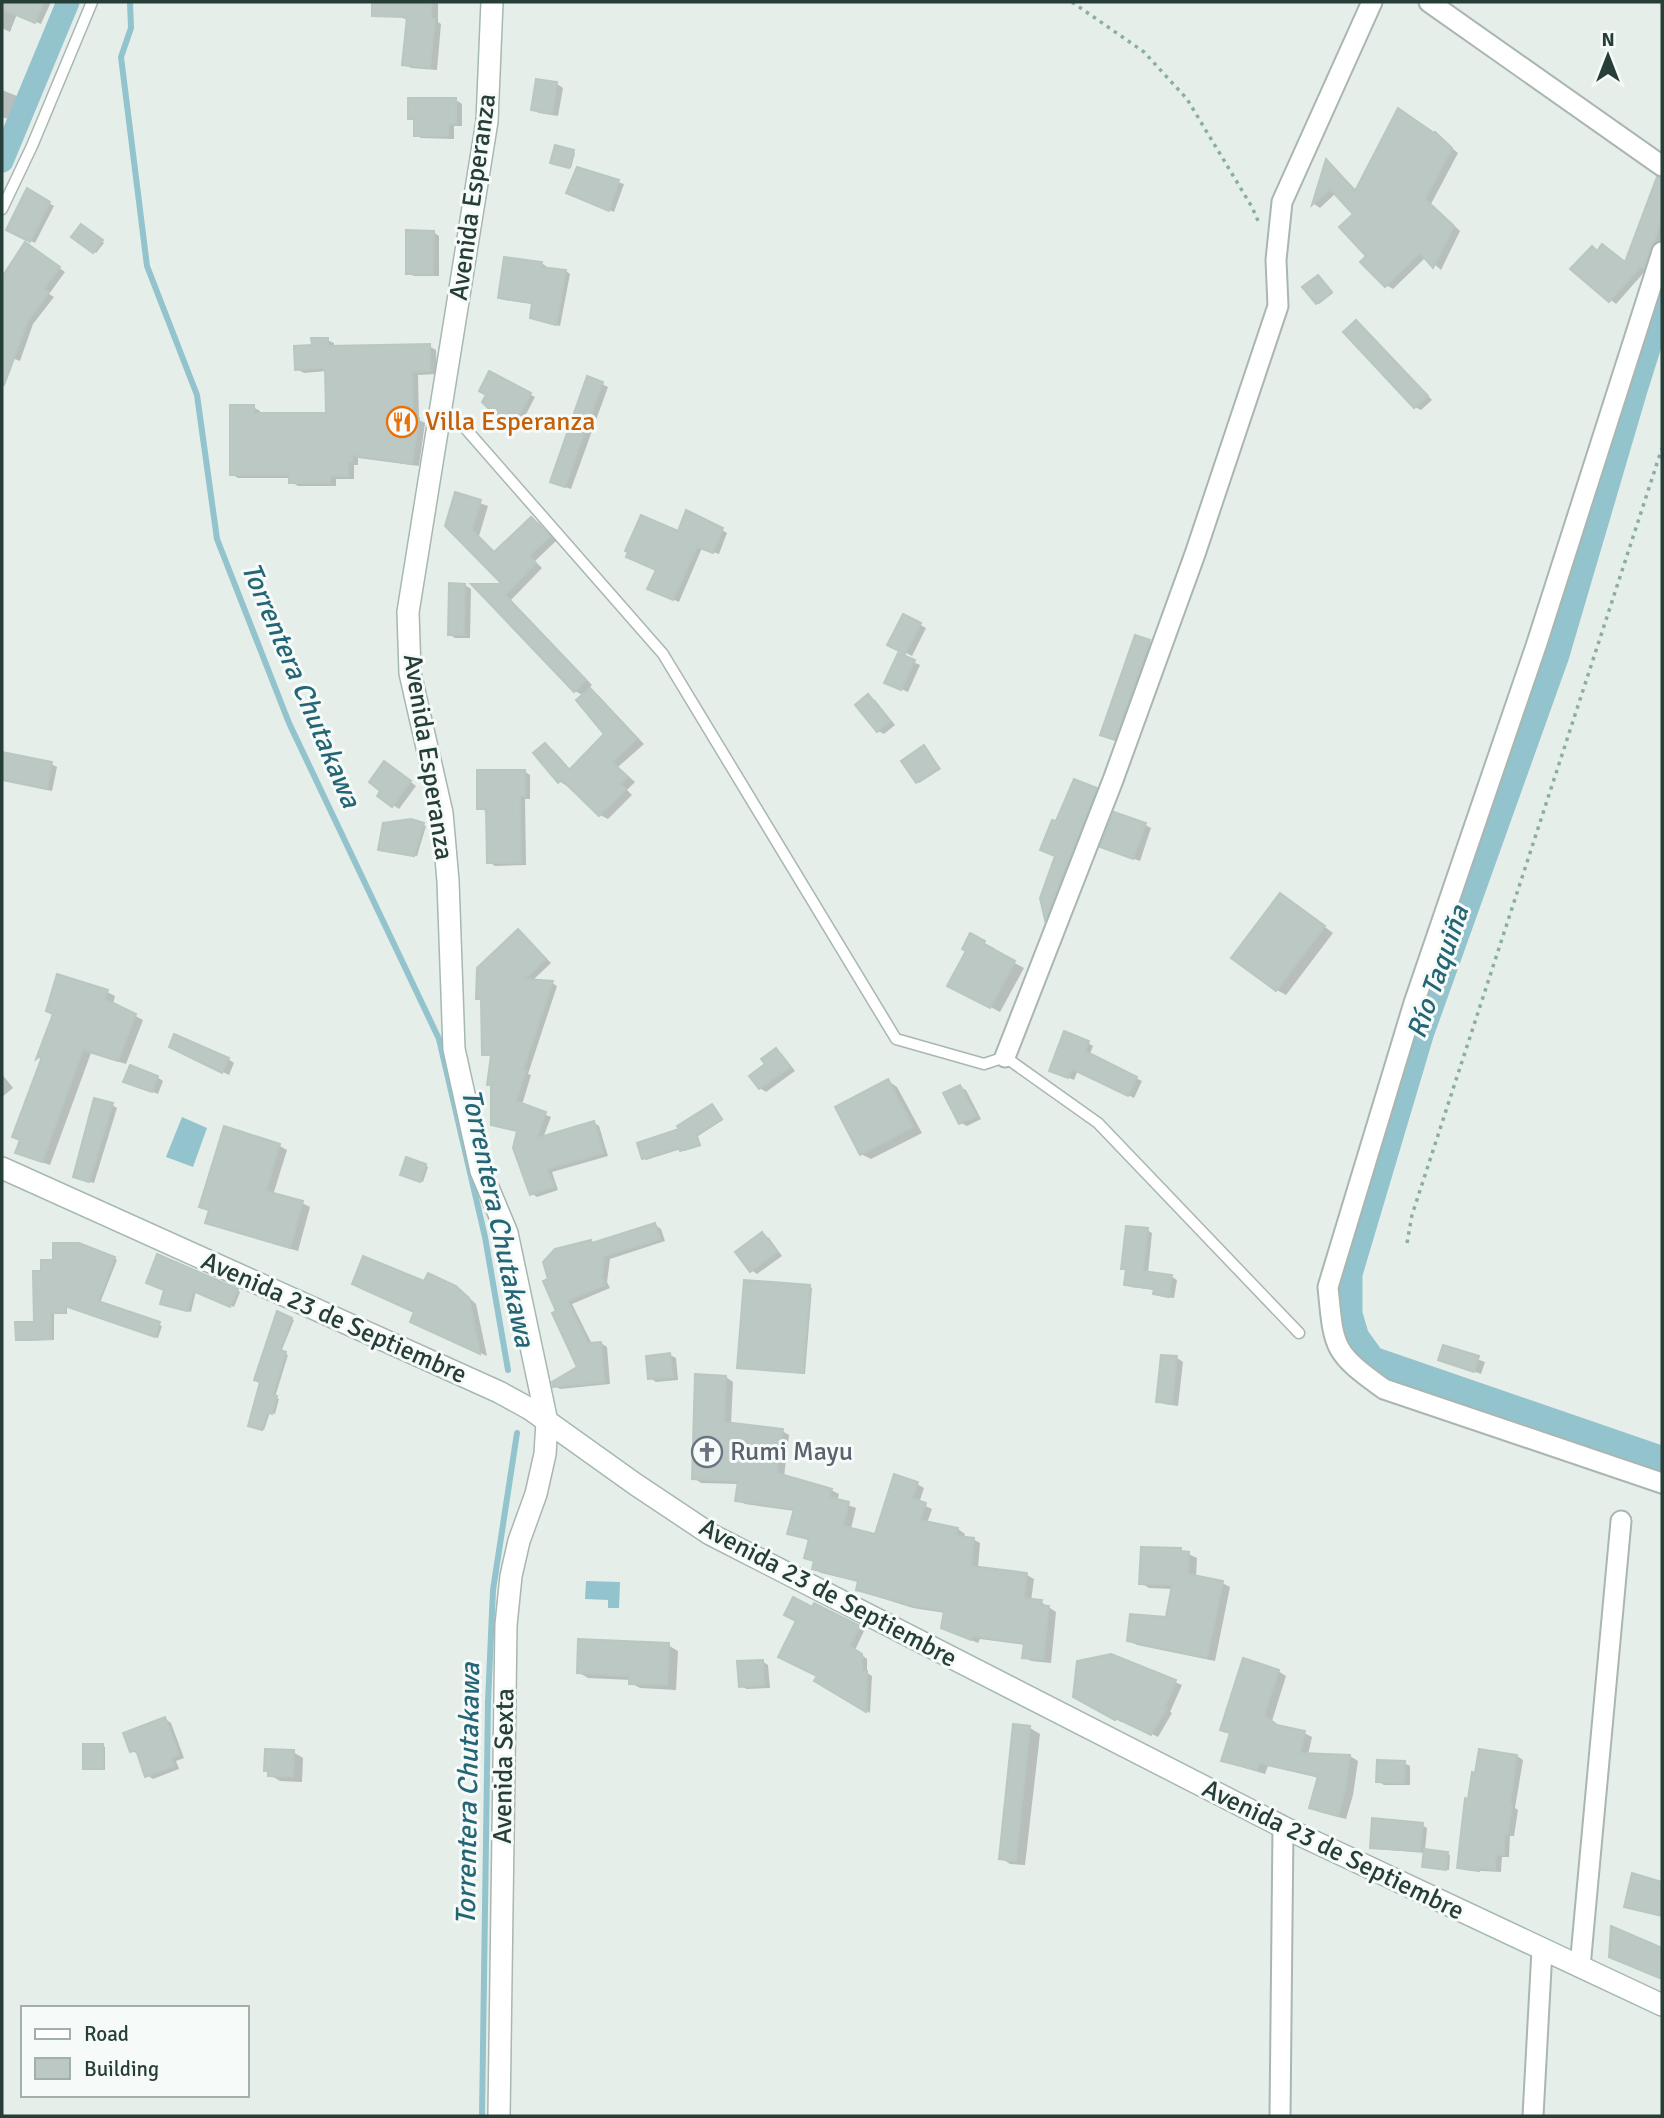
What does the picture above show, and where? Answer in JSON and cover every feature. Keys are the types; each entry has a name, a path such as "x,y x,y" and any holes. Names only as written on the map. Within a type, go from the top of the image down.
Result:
{"main road":[{"name":"Avenida Esperanza","path":"492,2 487,121 408,612 410,673 442,813 448,881 454,1049 481,1171 507,1233 538,1415"},
{"name":"Avenida 23 de Septiembre","path":"2,1168 499,1392 538,1415 710,1534 1283,1828 1662,2005"},
{"name":"Avenida Sexta","path":"499,2116 506,1625 511,1576 545,1454 538,1415"}],"street":[{"path":"1005,1057 1113,780 1195,554 1278,306 1276,260 1282,202 1372,2"},
{"path":"1429,2 1662,166"},
{"path":"1662,252 1537,643 1414,1003 1328,1287 1333,1335 1339,1351 1350,1364 1384,1389 1662,1483"},
{"path":"1580,1967 1621,1521"},
{"path":"1280,2116 1283,1828"},
{"path":"1533,2116 1542,1950"}],"lane":[{"path":"2,209 32,146 92,2"},
{"path":"441,413 454,418 465,428 663,654 896,1039 984,1064 1005,1057 1098,1123 1299,1333"}],"path":[{"path":"1072,2 1144,52 1187,99 1262,228"},
{"path":"1407,1243 1415,1203 1662,448"}],"water":[{"path":"182,1117 207,1128 193,1167 166,1157"},
{"path":"586,1581 620,1582 619,1608 608,1608 608,1600 585,1599"}],"building":[{"path":"2,2 44,2 35,23 2,9"},
{"path":"372,2 432,2 431,18 435,19 430,68 402,65 407,17 372,16"},
{"path":"536,79 557,82 552,114 531,110"},
{"path":"408,98 456,98 456,124 449,124 448,136 414,136 414,119 408,119"},
{"path":"1398,108 1435,132 1452,148 1425,199 1454,226 1433,268 1420,253 1385,287 1360,262 1366,256 1339,227 1353,214 1330,189 1312,205 1326,159 1355,191"},
{"path":"555,145 574,150 569,168 550,163"},
{"path":"577,167 619,180 609,211 566,193"},
{"path":"1657,177 1662,178 1662,219 1644,268 1640,267 1609,302 1570,269 1592,246 1597,251 1602,244 1625,262"},
{"path":"27,188 50,202 30,242 6,230"},
{"path":"81,224 103,240 93,253 71,237"},
{"path":"406,230 434,231 433,274 406,274"},
{"path":"25,242 60,267 44,289 49,292 28,321 2,385 2,277"},
{"path":"504,257 542,262 541,267 566,270 556,325 530,318 532,303 498,298"},
{"path":"1318,275 1332,292 1316,304 1302,287"},
{"path":"1356,320 1428,396 1414,408 1343,332"},
{"path":"311,338 328,338 328,346 430,344 430,371 412,372 413,414 419,418 412,464 352,455 352,462 348,462 348,476 330,476 330,483 289,483 289,475 230,475 230,405 254,405 254,413 326,413 325,368 295,370 294,346 312,345"},
{"path":"489,371 531,393 514,426 497,417 482,402 486,395 479,391"},
{"path":"587,376 603,382 565,487 550,482"},
{"path":"455,492 481,500 472,530 494,552 531,517 550,536 529,556 536,563 505,595 586,680 574,692 471,584 502,584 445,526"},
{"path":"686,510 723,528 713,553 697,547 673,600 647,589 656,570 626,557 628,552 625,551 641,515 678,531"},
{"path":"449,583 465,584 464,635 448,635"},
{"path":"903,614 921,623 905,654 887,645"},
{"path":"1135,635 1150,640 1115,740 1100,735"},
{"path":"898,653 915,660 901,690 884,683"},
{"path":"590,688 637,739 612,762 628,777 620,784 626,789 599,816 562,780 558,783 533,753 545,743 569,770 604,734 576,700"},
{"path":"868,694 890,721 877,732 855,705"},
{"path":"924,745 939,768 916,783 901,761"},
{"path":"2,752 52,762 47,789 2,780"},
{"path":"384,761 411,781 392,807 377,796 380,791 369,782"},
{"path":"477,770 525,770 525,796 520,796 521,863 487,863 486,809 477,809"},
{"path":"1074,779 1097,788 1045,920 1040,898 1055,856 1040,850 1052,820 1056,821"},
{"path":"1114,812 1146,823 1133,859 1100,847"},
{"path":"411,819 424,823 414,856 378,850 383,823"},
{"path":"1280,893 1325,926 1276,991 1231,958"},
{"path":"518,929 546,959 525,979 553,981 523,1070 526,1071 516,1101 546,1112 537,1138 594,1121 603,1153 547,1169 554,1187 530,1195 513,1148 517,1131 491,1125 491,1085 487,1085 491,1055 482,1055 481,999 476,999 477,968"},
{"path":"970,933 1015,961 990,1008 947,986 966,951 962,949"},
{"path":"57,974 108,990 105,999 136,1014 118,1061 83,1050 42,1162 15,1153 20,1140 12,1137 43,1054 36,1059 53,1014 46,1011"},
{"path":"1064,1031 1089,1041 1085,1051 1137,1077 1128,1096 1072,1069 1068,1078 1049,1071"},
{"path":"174,1034 229,1058 222,1073 169,1047"},
{"path":"776,1048 790,1067 759,1089 749,1076 765,1064 761,1059"},
{"path":"130,1065 158,1076 152,1092 123,1082"},
{"path":"888,1079 913,1127 860,1155 835,1107"},
{"path":"960,1085 976,1116 959,1124 943,1093"},
{"path":"94,1098 113,1103 89,1182 73,1177"},
{"path":"712,1104 722,1119 696,1135 700,1145 642,1159 637,1143 679,1129 677,1126"},
{"path":"224,1126 280,1144 266,1191 303,1201 290,1248 205,1223 209,1210 199,1207"},
{"path":"406,1157 426,1164 420,1182 400,1175"},
{"path":"655,1223 660,1239 604,1256 602,1278 605,1285 567,1301 588,1343 601,1342 604,1382 553,1387 552,1382 577,1367 552,1313 556,1311 543,1281 548,1279 543,1262 555,1249 591,1240 592,1243"},
{"path":"1126,1226 1148,1228 1143,1271 1172,1275 1169,1297 1153,1294 1154,1289 1124,1285 1126,1269 1121,1269"},
{"path":"762,1232 777,1252 750,1272 735,1252"},
{"path":"53,1243 79,1243 115,1257 98,1301 160,1322 155,1337 65,1306 65,1313 51,1313 51,1339 16,1340 15,1322 34,1322 33,1271 41,1271 41,1260 53,1260"},
{"path":"157,1254 238,1289 230,1307 193,1291 187,1311 160,1304 164,1290 146,1283"},
{"path":"363,1256 424,1281 428,1273 456,1286 469,1298 480,1354 410,1322 414,1312 352,1284"},
{"path":"744,1280 810,1285 803,1373 737,1368"},
{"path":"277,1311 292,1318 280,1350 286,1352 273,1394 277,1396 272,1414 267,1412 262,1430 248,1426 260,1382 254,1380"},
{"path":"1443,1345 1479,1356 1474,1372 1438,1360"},
{"path":"670,1353 673,1377 648,1379 646,1356"},
{"path":"1161,1355 1177,1356 1172,1403 1156,1402"},
{"path":"695,1374 726,1376 724,1422 783,1429 777,1473 832,1489 829,1497 849,1502 843,1526 875,1534 894,1474 918,1482 912,1498 926,1503 920,1520 958,1528 956,1536 974,1538 971,1566 1027,1573 1024,1598 1042,1600 1041,1605 1049,1606 1043,1660 1022,1658 1024,1643 972,1636 971,1640 941,1628 944,1611 904,1604 856,1590 858,1581 812,1569 814,1561 804,1558 809,1539 787,1534 794,1509 735,1501 738,1481 692,1479"},
{"path":"1141,1547 1181,1548 1181,1551 1189,1552 1188,1574 1223,1581 1207,1658 1127,1641 1130,1614 1166,1617 1172,1585 1139,1584"},
{"path":"793,1597 812,1607 814,1603 860,1626 850,1646 862,1654 862,1671 867,1671 866,1712 814,1681 817,1676 778,1657 796,1621 784,1615"},
{"path":"578,1639 669,1643 667,1685 629,1684 629,1676 577,1673"},
{"path":"1111,1654 1176,1680 1165,1707 1167,1708 1151,1735 1116,1718 1115,1720 1073,1697 1077,1661"},
{"path":"1243,1658 1279,1670 1264,1715 1277,1725 1305,1731 1300,1753 1350,1755 1338,1816 1309,1808 1318,1776 1259,1763 1257,1770 1221,1761 1230,1733 1220,1730"},
{"path":"763,1660 764,1685 739,1687 737,1661"},
{"path":"165,1717 179,1755 171,1758 174,1766 145,1777 136,1750 130,1752 123,1733"},
{"path":"1013,1724 1030,1726 1016,1861 999,1859"},
{"path":"83,1744 103,1744 103,1769 83,1769"},
{"path":"265,1749 294,1750 293,1777 268,1776 268,1771 264,1771"},
{"path":"1479,1749 1517,1755 1504,1855 1496,1854 1495,1870 1457,1868 1465,1798 1468,1799"},
{"path":"1377,1760 1405,1761 1404,1783 1376,1782"},
{"path":"1372,1818 1423,1823 1420,1851 1370,1848"},
{"path":"1424,1849 1448,1852 1446,1870 1422,1867"},
{"path":"1632,1873 1662,1882 1662,1916 1624,1907"},
{"path":"1611,1926 1662,1948 1662,1979 1609,1957"}],"waterway":[{"path":"2,161 68,2"},
{"name":"Torrentera Chutakawa","path":"130,2 131,28 121,57 147,266 197,395 217,539 289,723 439,1039 485,1237 508,1370"},
{"name":"Río Taquiña","path":"1662,284 1551,654 1416,1031 1344,1273 1344,1315 1351,1339 1369,1364 1662,1465"},
{"name":"Torrentera Chutakawa","path":"482,2116 488,1702 493,1590 517,1433"}],"place":[{"name":"Villa Esperanza","path":"402,422"},
{"name":"Rumi Mayu","path":"707,1452"}]}
